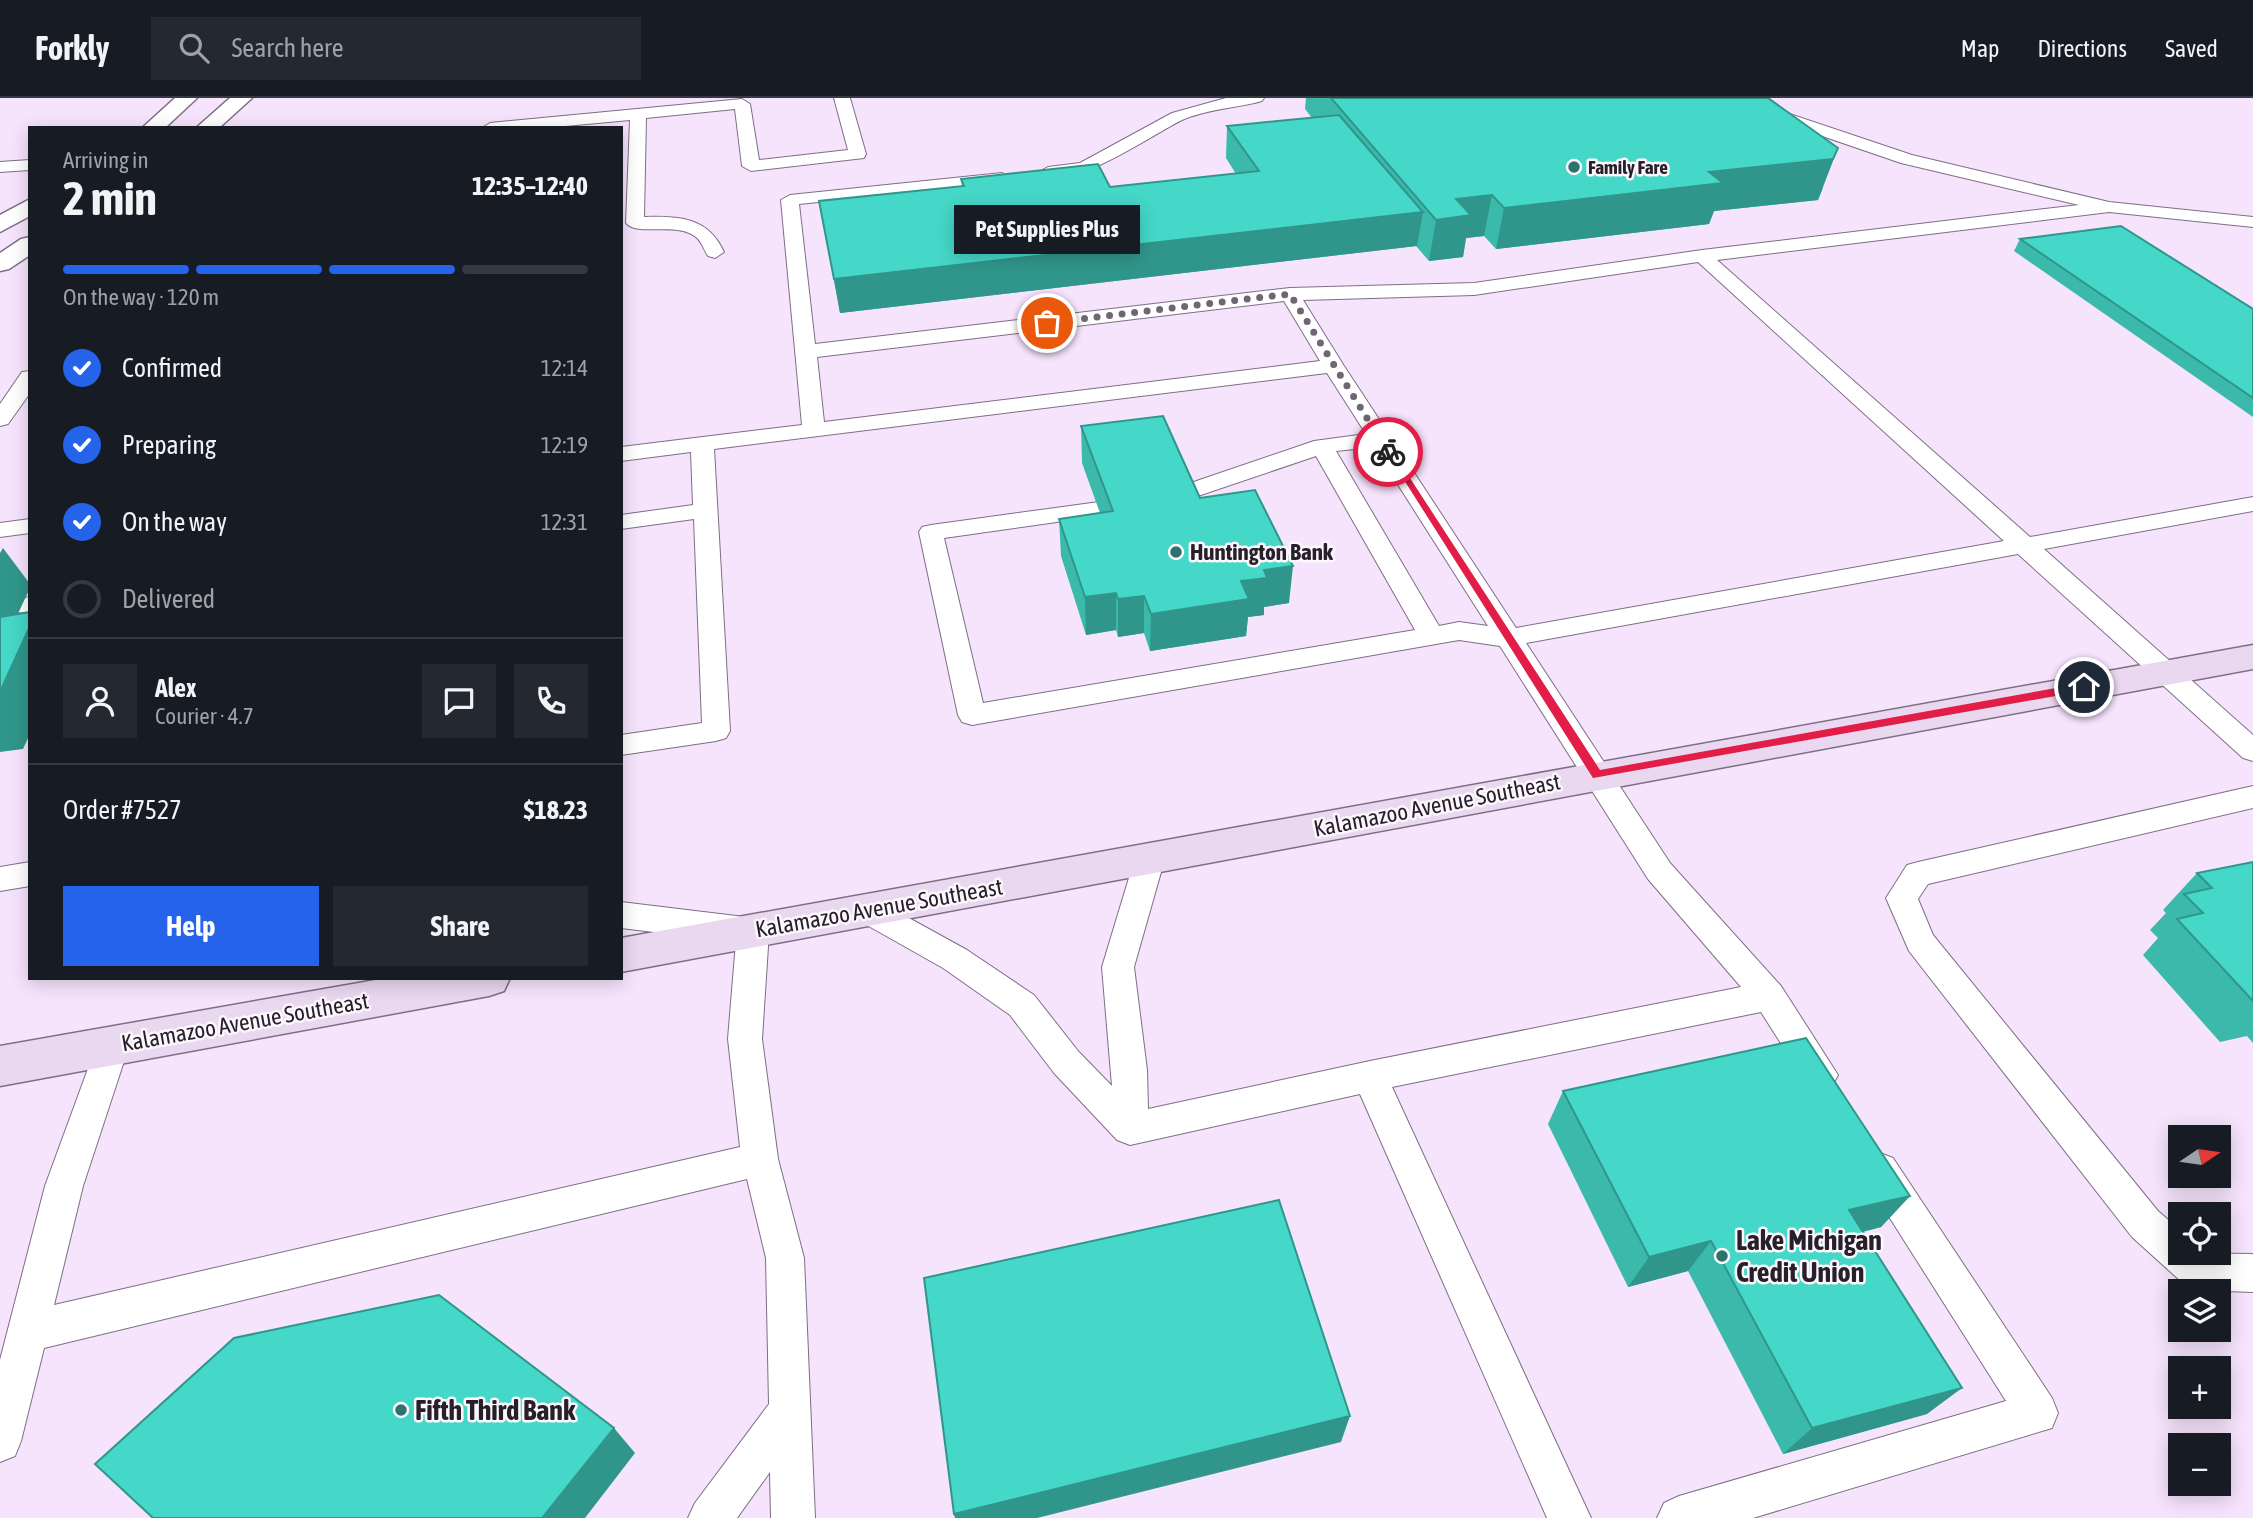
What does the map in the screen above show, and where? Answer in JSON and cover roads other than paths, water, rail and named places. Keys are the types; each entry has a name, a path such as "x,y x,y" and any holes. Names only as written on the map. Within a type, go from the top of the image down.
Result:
{"main road":[{"name":"Kalamazoo Avenue Southeast","path":"623,955 2253,657"},
{"name":"Kalamazoo Avenue Southeast","path":"0,1066 478,980"}],"street":[{"path":"154,126 187,98"},
{"path":"208,126 242,98"},
{"path":"0,225 28,207"},
{"path":"0,264 28,245"}],"lane":[{"path":"511,126 741,101 751,166 858,154 842,98"},
{"path":"814,430 790,200 1084,168 1178,116 1237,100 1256,98"},
{"path":"1726,98 1907,159 2109,207 2253,222"},
{"path":"638,114 629,158 628,224 671,222 697,229 712,241 715,252"},
{"path":"0,167 28,165"},
{"path":"804,352 1290,294 1474,289 1702,256 2109,207"},
{"path":"1702,256 2253,751"},
{"path":"1290,294 1333,366 1659,871 1769,996 1836,1101"},
{"path":"623,454 1333,366"},
{"path":"0,419 28,380"},
{"path":"1181,494 1322,446 1380,439"},
{"path":"623,745 716,730 702,444"},
{"path":"1322,446 1432,636"},
{"path":"1099,509 931,532 972,715 1459,632 1508,638 2253,504"},
{"path":"623,522 706,510"},
{"path":"0,530 28,526"},
{"path":"2253,797 1918,874 1902,898 1920,942 2145,1224 2197,1271 2253,1273"},
{"path":"1130,1129 1130,1070 1118,967 1150,858"},
{"path":"0,879 28,874"},
{"path":"867,910 955,959 1022,1005 1066,1062 1130,1129"},
{"path":"623,915 752,931 745,1039 760,1159 785,1258 793,1518"},
{"path":"1130,1129 1370,1076 1769,996"},
{"path":"0,1441 64,1186 112,1046"},
{"path":"1370,1076 1569,1518"},
{"path":"1679,1518 2036,1413 1858,1135"},
{"path":"29,1331 760,1159"},
{"path":"710,1518 791,1409"}],"place":[{"name":"Family Fare","path":"1574,167"},
{"name":"Pet Supplies Plus","path":"1047,323"},
{"name":"Huntington Bank","path":"1176,552"},
{"name":"Lake Michigan Credit Union","path":"1722,1256"},
{"name":"Fifth Third Bank","path":"401,1410"}]}
